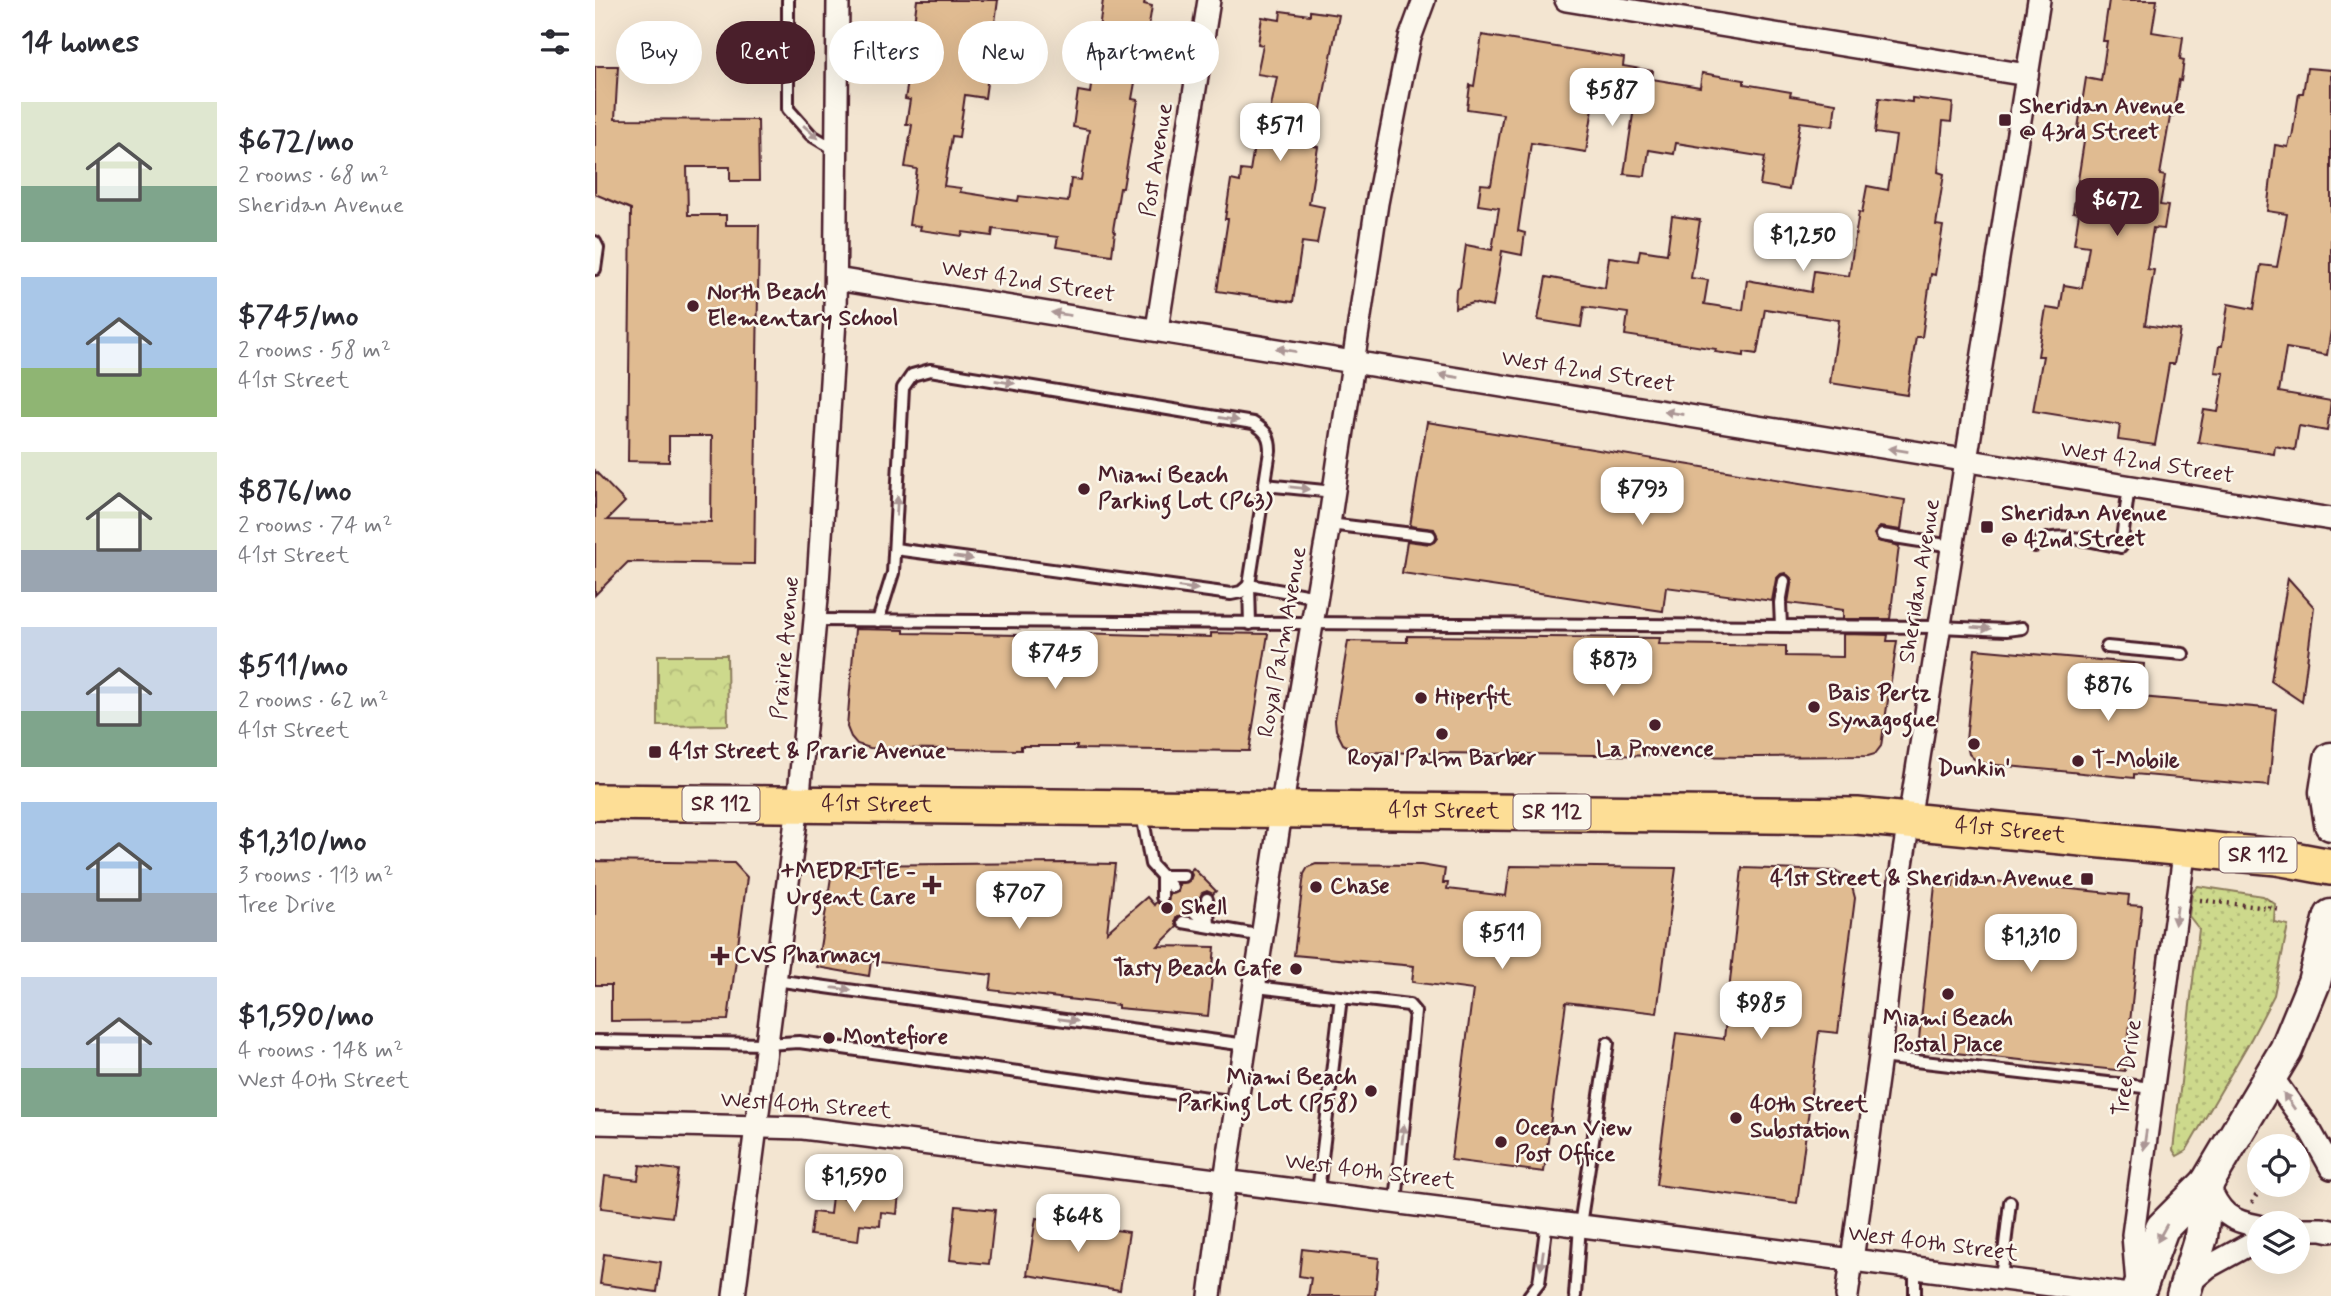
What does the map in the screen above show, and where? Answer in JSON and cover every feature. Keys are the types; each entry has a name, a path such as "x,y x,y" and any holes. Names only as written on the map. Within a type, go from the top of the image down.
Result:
{"main road":[{"path":"2331,759 2326,792 2331,824"},
{"name":"41st Street","path":"595,802 1857,816 2185,847 2277,857 2331,867"},
{"path":"2138,1296 2162,1228 2207,1183 2286,1051 2318,983 2331,916"},
{"path":"2184,1291 2201,1237 2207,1183"}],"street":[{"name":"Prairie Avenue","path":"734,1296 798,805 827,472 836,279 838,0"},
{"name":"Post Avenue","path":"1157,329 1209,0"},
{"name":"Royal Palm Avenue","path":"1210,1296 1225,1180 1282,809 1387,147 1408,49 1424,0"},
{"path":"1566,0 2027,75"},
{"name":"Sheridan Avenue","path":"1847,1296 1880,1057 1901,871 2039,0"},
{"name":"West 42nd Street","path":"836,279 2331,519"},
{"name":"Tree Drive","path":"2138,1296 2133,1235 2185,847"},
{"path":"2272,1077 2311,1132 2331,1168"},
{"name":"West 40th Street","path":"595,1124 803,1128 2001,1279 2047,1290 2138,1296"},
{"path":"2207,1183 2215,1202 2225,1215 2247,1223"},
{"path":"2310,1229 2331,1231"},
{"path":"2184,1291 2208,1267 2247,1246"}],"lane":[{"path":"788,0 788,109 811,135 836,150"},
{"path":"595,242 598,248 595,269"},
{"path":"879,621 893,573 903,388 912,375 930,370 1253,423 1266,431 1271,440 1249,585 1250,624"},
{"path":"1265,485 1334,492"},
{"path":"2035,546 2045,539 2059,537 2121,547 2129,486"},
{"path":"1329,524 1430,536"},
{"path":"1882,535 1952,546"},
{"path":"895,549 1231,594 1241,592 1249,585"},
{"path":"1781,626 1780,603 1784,581"},
{"path":"1249,585 1317,597"},
{"path":"815,620 1940,626 2006,630 2022,628"},
{"path":"2107,647 2183,654"},
{"path":"1141,808 1151,864 1172,887"},
{"path":"1162,876 1185,876"},
{"path":"1162,876 1162,897"},
{"path":"1207,899 1209,925"},
{"path":"1194,912 1209,925"},
{"path":"1183,922 1263,936"},
{"path":"775,980 1246,1045"},
{"path":"1256,987 1409,1005 1415,1012 1396,1202"},
{"path":"1318,1192 1341,997"},
{"path":"595,1041 766,1044 799,1042 1237,1102"},
{"path":"1574,1296 1580,1225 1608,1043"},
{"path":"1880,1057 2152,1088"},
{"path":"2001,1279 2010,1202"},
{"path":"1529,1296 1539,1283 1547,1221"},
{"path":"1915,1268 1915,1296"}],"path":[{"path":"2189,898 2281,910"},
{"path":"2269,908 2270,900"}],"green space":[{"path":"658,655 727,655 728,725 658,726"},
{"path":"2198,886 2263,896 2275,904 2274,922 2288,925 2274,995 2186,1151 2177,1156 2173,1150 2199,929 2189,916 2192,893"}],"building":[{"path":"917,0 998,0 995,21 958,21 958,84 987,84 985,98 965,95 959,137 952,136 944,186 961,188 960,192 1018,201 1019,196 1068,202 1071,179 1081,180 1089,130 1073,127 1078,91 1090,93 1091,84 1135,84 1132,99 1138,100 1123,188 1120,188 1112,255 1056,247 1058,237 993,229 992,236 963,232 962,236 920,230 921,226 909,225 917,169 905,167 912,125 906,124 910,100 905,99 908,84 944,84 944,21 914,21"},
{"path":"1103,0 1145,0 1144,4 1152,6 1150,21 1100,21"},
{"path":"2109,0 2157,0 2152,32 2183,37 2181,81 2179,80 2173,117 2170,117 2160,175 2165,176 2160,205 2168,206 2164,229 2153,228 2147,269 2154,270 2145,325 2180,330 2174,364 2169,364 2155,445 2118,440 2120,425 2033,411 2043,356 2038,356 2046,308 2060,310 2064,285 2082,288 2089,246 2074,244 2079,213 2073,212 2086,129 2078,128 2086,78 2101,81"},
{"path":"1281,11 1339,15 1314,146 1318,147 1309,204 1324,207 1317,244 1302,242 1293,302 1217,291 1231,180 1240,182 1241,170 1250,171 1259,115 1269,117 1277,77 1257,74 1263,45 1258,44 1262,17 1280,20"},
{"path":"1482,35 1624,58 1623,66 1653,71 1652,79 1700,87 1702,73 1791,92 1790,96 1836,103 1833,126 1800,122 1789,190 1760,185 1765,157 1676,143 1674,154 1649,150 1645,176 1624,174 1635,101 1595,95 1586,152 1531,143 1518,231 1525,233 1522,255 1502,251 1493,307 1473,303 1455,308 1456,290 1460,287 1466,245 1492,250 1499,208 1478,205 1481,184 1491,185 1503,114 1467,109 1470,85 1474,86"},
{"path":"595,66 616,66 615,119 758,120 759,181 730,181 730,167 687,167 688,215 726,215 726,225 759,225 754,564 628,562 595,595 595,471 625,502 607,520 711,522 712,436 669,436 669,462 628,461 631,209 595,194"},
{"path":"2307,68 2331,70 2331,330 2327,355 2286,348 2279,392 2331,401 2327,431 2299,426 2295,450 2275,446 2274,454 2198,442 2204,410 2218,412 2224,373 2215,372 2228,304 2254,309 2261,265 2277,267 2287,214 2267,211 2275,145 2288,147 2292,138 2299,93 2303,93"},
{"path":"1879,98 1912,102 1912,98 1953,103 1951,122 1943,121 1938,172 1944,174 1936,225 1943,226 1935,275 1931,274 1922,337 1916,337 1907,395 1830,383 1839,320 1765,309 1757,354 1744,352 1744,356 1625,335 1628,313 1584,307 1581,327 1538,320 1546,277 1605,288 1609,257 1638,261 1640,250 1667,254 1672,216 1700,220 1691,278 1708,280 1704,304 1743,310 1747,280 1811,292 1814,271 1849,276 1859,212 1862,213 1867,186 1888,190 1896,136 1875,133"},
{"path":"1427,422 1905,500 1901,530 1880,527 1874,534 1878,541 1899,546 1890,619 1843,619 1843,610 1788,603 1792,579 1785,573 1776,579 1772,601 1666,587 1663,611 1402,573 1407,541 1430,544 1438,538 1434,529 1410,526"},
{"path":"2288,578 2314,607 2302,702 2271,681"},
{"path":"855,629 904,630 904,633 1020,635 1020,640 1078,641 1078,633 1211,637 1211,633 1268,634 1249,751 1076,749 1077,746 1021,746 1021,750 870,748 857,744 847,727"},
{"path":"1843,634 1888,635 1887,641 1897,641 1881,746 1875,754 1868,756 1358,752 1343,744 1336,730 1335,720 1348,641 1407,642 1407,636 1660,638 1659,644 1786,646 1786,656 1843,657"},
{"path":"1975,649 2144,664 2141,697 2276,709 2269,786 2134,774 2134,778 1986,764 1974,759 1969,754 1966,741"},
{"path":"595,861 734,863 747,877 728,1020 611,1021 611,985 595,985"},
{"path":"1115,864 1107,932 1147,897 1154,905 1156,902 1161,905 1166,903 1170,894 1178,892 1179,884 1190,880 1190,871 1193,868 1216,891 1213,894 1207,891 1202,893 1200,906 1191,905 1186,910 1187,915 1177,916 1177,927 1158,946 1215,947 1208,1016 1118,1008 1118,1005 990,990 992,975 871,961 869,976 817,967 831,877 845,865"},
{"path":"1316,864 1421,865 1445,869 1443,883 1448,883 1447,889 1506,896 1510,866 1676,868 1657,1013 1566,1002 1544,1172 1451,1160 1473,990 1412,982 1414,966 1294,955 1304,874 1308,867"},
{"path":"1742,868 1835,871 1850,879 1855,898 1838,1033 1819,1031 1797,1203 1656,1185 1676,1033 1724,1039"},
{"path":"1954,877 2129,895 2128,905 2142,906 2125,1071 1918,1049 1935,885 1953,887"},
{"path":"640,1165 679,1170 672,1217 601,1208 605,1176 638,1180"},
{"path":"856,1188 899,1193 897,1214 881,1212 880,1226 860,1224 858,1241 810,1235 813,1212 830,1214 832,1196 855,1199"},
{"path":"956,1206 995,1210 989,1264 950,1260"},
{"path":"1036,1218 1129,1232 1120,1290 1027,1275"},
{"path":"1302,1249 1379,1258 1375,1296 1308,1296 1311,1278 1299,1276"},
{"path":"604,1254 661,1262 657,1292 600,1284"}],"place":[{"name":"Sheridan Avenue @ 43rd Street","path":"2005,120"},
{"name":"North Beach Elementary School","path":"693,306"},
{"name":"Miami Beach Parking Lot (P63)","path":"1084,489"},
{"name":"Sheridan Avenue @ 42nd Street","path":"1987,527"},
{"name":"Hiperfit","path":"1421,698"},
{"name":"Bais Pertz Synagogue","path":"1814,707"},
{"name":"La Provence","path":"1655,725"},
{"name":"Royal Palm Barber","path":"1442,734"},
{"name":"Dunkin'","path":"1974,744"},
{"name":"41st Street & Prarie Avenue","path":"655,752"},
{"name":"T-Mobile","path":"2078,761"},
{"name":"41st Street & Sheridan Avenue","path":"2087,879"},
{"name":"+MEDRITE - Urgent Care","path":"932,885"},
{"name":"Chase","path":"1316,887"},
{"name":"Shell","path":"1167,908"},
{"name":"CVS Pharmacy","path":"720,956"},
{"name":"Tasty Beach Cafe","path":"1296,969"},
{"name":"Miami Beach Postal Place","path":"1948,994"},
{"name":"Montefiore","path":"829,1038"},
{"name":"Miami Beach Parking Lot (P58)","path":"1371,1091"},
{"name":"40th Street Substation","path":"1736,1118"},
{"name":"Ocean View Post Office","path":"1501,1142"}]}
